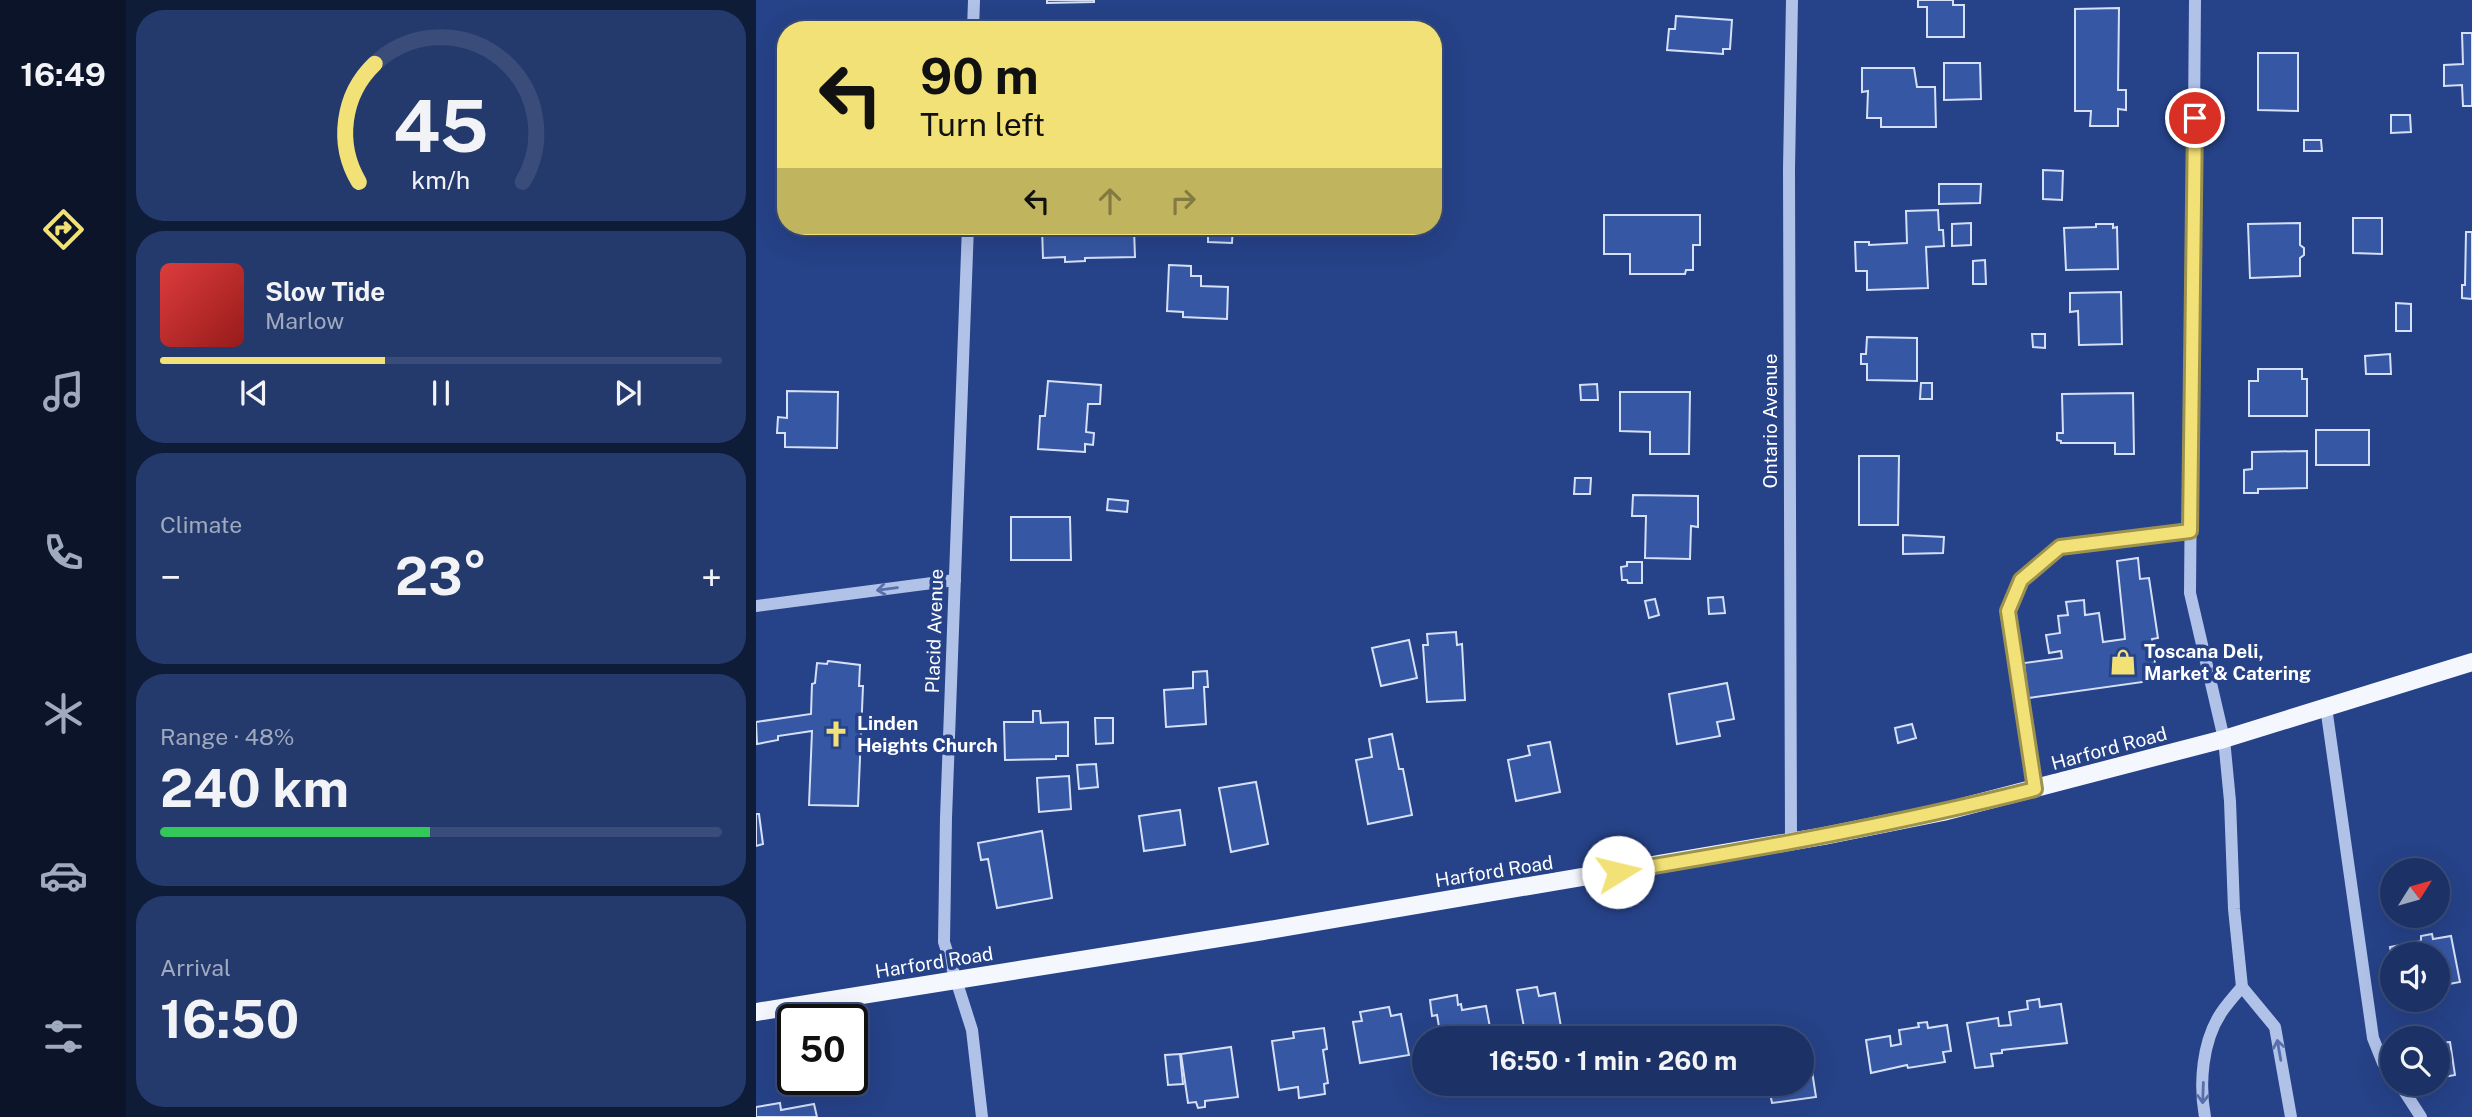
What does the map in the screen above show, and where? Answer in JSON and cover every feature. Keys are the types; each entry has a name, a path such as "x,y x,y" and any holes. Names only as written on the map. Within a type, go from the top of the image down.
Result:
{"main road":[{"name":"Harford Road","path":"756,1012 1791,843 1942,812 2224,739 2472,662"}],"street":[{"path":"973,21 974,0"},
{"name":"Ontario Avenue","path":"1791,843 1789,169 1792,0"},
{"path":"2195,0 2190,593 2224,739 2230,801 2234,909 2242,987 2274,1027 2291,1117"},
{"name":"Placid Avenue","path":"968,235 946,818 944,942 972,1030 982,1117"},
{"path":"2035,789 2008,611 2021,580 2060,547 2190,531"},
{"path":"756,606 955,580"},
{"path":"2326,707 2373,1038 2380,1056"},
{"path":"2205,1117 2205,1046 2220,1013 2242,987"},
{"path":"2407,1096 2421,1117"}],"building":[{"path":"1047,0 1094,0 1094,2 1047,3"},
{"path":"1918,0 1953,0 1953,5 1964,5 1964,37 1927,37 1927,7 1918,7"},
{"path":"2119,8 2118,90 2126,90 2126,110 2118,109 2118,126 2090,126 2091,111 2075,111 2075,9"},
{"path":"1676,16 1732,20 1730,49 1723,49 1723,54 1667,50 1669,29 1675,29"},
{"path":"2462,33 2472,33 2472,106 2463,106 2462,85 2444,86 2444,65 2463,64"},
{"path":"2258,53 2298,53 2298,111 2258,110"},
{"path":"1944,63 1980,63 1981,99 1944,100"},
{"path":"1862,68 1914,68 1917,87 1935,87 1936,127 1881,127 1881,118 1867,118 1868,91 1862,92"},
{"path":"2391,115 2410,115 2411,132 2391,133"},
{"path":"2304,140 2321,140 2322,151 2304,151"},
{"path":"2043,170 2063,171 2062,200 2043,199"},
{"path":"1939,184 1981,184 1980,203 1939,204"},
{"path":"1938,210 1939,230 1943,230 1944,246 1926,247 1928,288 1867,290 1867,271 1856,271 1855,242 1869,242 1869,245 1907,243 1906,211"},
{"path":"1604,215 1700,215 1700,245 1693,245 1693,270 1686,270 1685,274 1630,274 1630,254 1604,254"},
{"path":"2353,218 2382,218 2382,254 2353,253"},
{"path":"1971,223 1971,245 1952,246 1952,224"},
{"path":"2300,223 2300,245 2304,248 2304,255 2300,258 2300,276 2250,278 2248,224"},
{"path":"2096,224 2113,224 2113,228 2117,227 2118,269 2066,270 2064,228 2096,227"},
{"path":"2466,232 2472,232 2472,299 2462,298 2462,285 2465,285"},
{"path":"1042,235 1134,235 1135,257 1085,258 1085,261 1065,262 1065,257 1043,258"},
{"path":"1208,235 1232,235 1232,243 1208,242"},
{"path":"1985,260 1986,284 1973,284 1973,261"},
{"path":"1169,265 1191,266 1191,276 1201,276 1201,286 1228,287 1227,319 1183,317 1183,312 1167,311"},
{"path":"2121,292 2122,344 2079,345 2078,311 2070,312 2070,293"},
{"path":"2396,303 2411,304 2411,331 2396,331"},
{"path":"2032,334 2045,334 2045,348 2033,347"},
{"path":"1867,337 1917,338 1917,381 1867,380 1867,364 1861,364 1861,354 1866,354"},
{"path":"2390,354 2391,374 2366,374 2365,356"},
{"path":"2258,369 2302,369 2302,379 2307,379 2307,416 2249,416 2249,381 2258,381"},
{"path":"1048,381 1101,385 1100,404 1088,404 1086,432 1094,433 1093,445 1085,444 1085,452 1038,449 1040,416 1045,416"},
{"path":"1921,383 1932,383 1932,399 1920,399"},
{"path":"1597,384 1598,400 1581,400 1580,385"},
{"path":"787,391 838,392 837,448 785,447 785,433 777,433 778,417 787,418"},
{"path":"1620,392 1690,392 1689,454 1650,454 1650,432 1620,431"},
{"path":"2133,393 2134,454 2115,454 2115,443 2061,443 2057,440 2057,433 2063,433 2062,394"},
{"path":"2316,430 2369,430 2369,465 2316,465"},
{"path":"2307,451 2307,488 2258,489 2258,493 2244,493 2244,470 2252,469 2252,452"},
{"path":"1859,456 1899,456 1898,525 1859,525"},
{"path":"1575,478 1591,478 1590,494 1574,494"},
{"path":"1633,495 1698,496 1698,527 1691,526 1690,559 1645,558 1646,516 1632,516"},
{"path":"1108,499 1128,501 1127,512 1107,510"},
{"path":"1011,517 1070,517 1071,560 1011,560"},
{"path":"1903,535 1944,537 1943,553 1903,554"},
{"path":"2138,558 2140,579 2149,578 2158,638 2152,639 2157,680 2028,698 2024,663 2062,658 2061,651 2049,653 2046,635 2060,633 2058,616 2068,615 2066,602 2084,600 2085,615 2099,613 2103,642 2125,639 2117,561"},
{"path":"1627,562 1642,562 1642,583 1622,580 1621,567 1627,566"},
{"path":"1723,597 1725,613 1709,614 1708,598"},
{"path":"1655,599 1659,615 1649,618 1645,601"},
{"path":"1456,632 1457,645 1462,644 1465,700 1427,702 1423,645 1428,645 1427,634"},
{"path":"1409,640 1417,678 1381,686 1372,648"},
{"name":"Linden Heights Church","path":"828,661 860,665 859,686 863,686 858,806 809,805 812,731 778,736 778,740 757,744 756,722 811,714 812,684 815,683 817,663 827,664"},
{"path":"1207,671 1208,687 1204,687 1206,724 1166,727 1164,690 1193,688 1193,672"},
{"path":"1727,683 1734,719 1717,722 1720,736 1677,744 1669,694"},
{"path":"1033,711 1040,711 1041,723 1068,722 1068,756 1056,756 1056,759 1005,760 1004,722 1033,722"},
{"path":"1095,718 1113,718 1113,743 1096,744"},
{"path":"1912,724 1916,738 1898,743 1895,728"},
{"path":"1392,734 1399,769 1403,769 1412,815 1368,824 1356,760 1372,757 1369,739"},
{"path":"1550,742 1560,792 1516,801 1508,760 1530,755 1528,746"},
{"path":"1096,764 1098,787 1079,789 1077,765"},
{"path":"1069,776 1071,809 1039,812 1037,778"},
{"path":"1256,782 1268,844 1231,852 1219,788"},
{"path":"1180,810 1185,845 1144,851 1139,816"},
{"path":"756,814 759,814 763,844 756,846"},
{"path":"1042,831 1052,898 997,908 988,859 981,860 978,843"},
{"path":"2432,934 2433,939 2451,936 2460,982 2450,984 2450,942 2416,942 2421,941 2421,936"},
{"path":"1537,987 1539,996 1555,993 1561,1026 1524,1026 1517,990"},
{"path":"1457,995 1458,1005 1461,1004 1462,1010 1486,1006 1490,1026 1439,1026 1437,1015 1432,1016 1430,1000"},
{"path":"2039,999 2040,1007 2061,1004 2067,1043 2002,1050 2002,1053 1991,1054 1993,1066 1975,1068 1967,1023 1998,1018 1999,1026 2011,1025 2009,1012 2028,1009 2027,1001"},
{"path":"1389,1007 1391,1016 1401,1014 1409,1055 1360,1063 1353,1022 1362,1021 1360,1012"},
{"path":"1927,1022 1928,1028 1947,1025 1951,1051 1943,1052 1945,1062 1908,1068 1907,1065 1871,1073 1866,1040 1890,1036 1891,1046 1901,1044 1899,1030 1919,1027 1918,1023"},
{"path":"1324,1028 1327,1049 1323,1050 1328,1083 1324,1084 1325,1094 1299,1098 1298,1087 1279,1090 1272,1041 1294,1038 1293,1032"},
{"path":"2450,1042 2455,1075 2450,1076"},
{"path":"1231,1047 1238,1097 1205,1101 1205,1107 1198,1108 1196,1102 1188,1103 1181,1054"},
{"path":"1180,1054 1183,1084 1168,1085 1165,1055"},
{"path":"1814,1084 1816,1097 1772,1103 1771,1096 1814,1096"},
{"path":"780,1103 781,1110 814,1104 817,1117 756,1117 756,1107"}],"place":[{"name":"Toscana Deli, Market & Catering","path":"2123,662"},
{"name":"Linden Heights Church","path":"836,734"}],"route":[{"path":"1618,872 1791,843 1942,812 2035,789 2008,611 2021,580 2060,547 2190,531 2195,118"}]}
